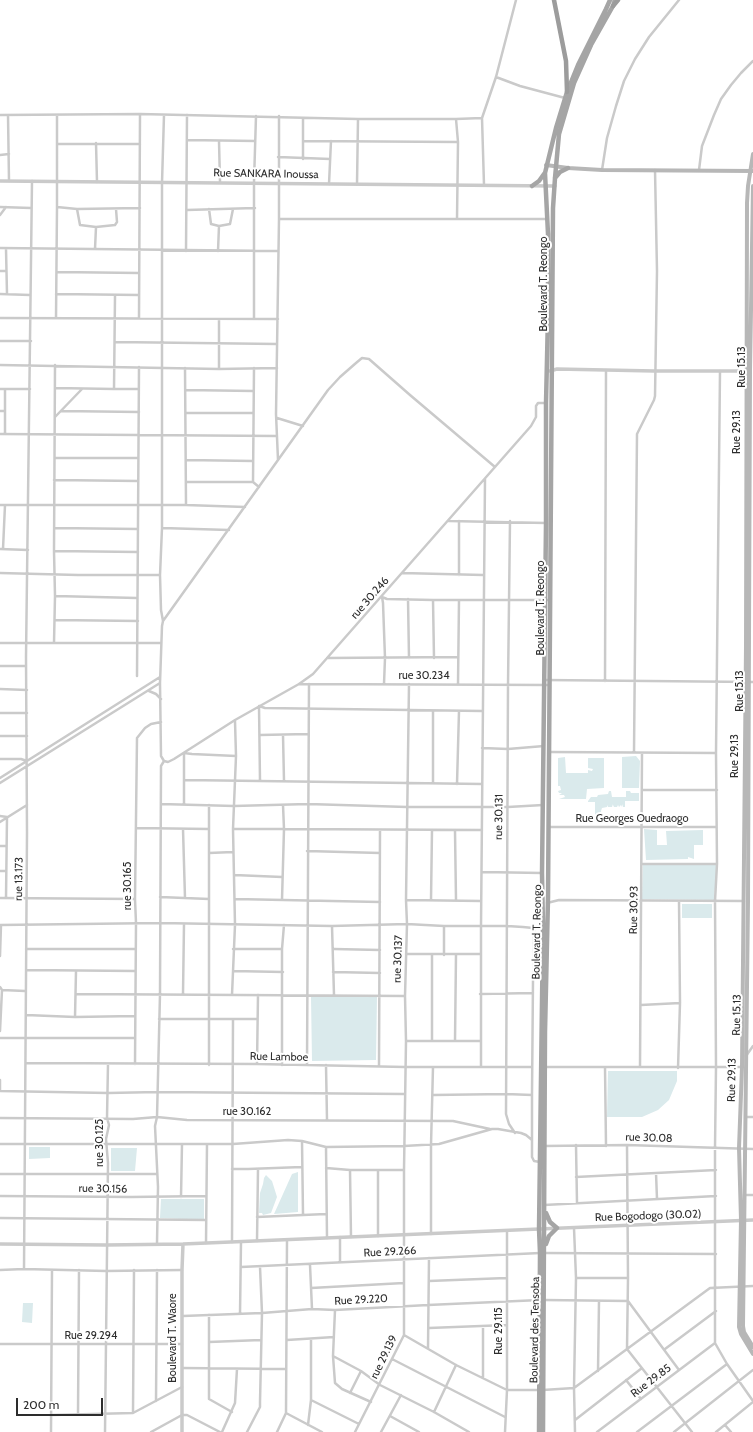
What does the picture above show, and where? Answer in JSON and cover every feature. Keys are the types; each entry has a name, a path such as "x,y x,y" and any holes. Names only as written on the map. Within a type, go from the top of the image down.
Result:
{"highway":[{"path":"554,0 566,61 567,92"},
{"path":"613,6 616,0"}],"main road":[{"name":"Boulevard T. Reongo","path":"547,599 546,403 548,315 545,173 567,92 586,48 610,0"},
{"name":"Boulevard T. Reongo","path":"544,1066 542,873 547,599 554,369 554,178 559,134 574,82 591,45 613,6"},
{"path":"750,362 747,203 753,154"},
{"path":"546,165 602,170 751,171"},
{"path":"554,178 560,172 568,168"},
{"path":"532,186 539,181 545,173"},
{"name":"Rue 15.13","path":"743,1220 745,1117 744,1067 746,1056 746,901 751,820 749,682 752,449 749,371 753,186"},
{"name":"Rue 29.13","path":"749,371 749,682 744,1067 739,1148 743,1220 743,1326 744,1332 753,1347"},
{"name":"Boulevard T. Reongo","path":"542,1229 544,1207 543,1146 547,903 548,752 546,683"},
{"name":"Boulevard T. Reongo","path":"542,1229 541,1162 543,1146"},
{"path":"544,1207 550,1222 557,1228 549,1236 545,1247"},
{"name":"Boulevard des Tensoba","path":"542,1229 545,1247 542,1253"},
{"name":"Boulevard des Tensoba","path":"539,1432 541,1390 542,1229"},
{"name":"Rue 29.13","path":"742,1286 739,1330 753,1354"},
{"name":"Boulevard des Tensoba","path":"541,1390 543,1432"}],"street":[{"path":"484,185 482,118 496,77 516,0"},
{"path":"602,170 607,138 624,82 648,37 679,0"},
{"path":"699,170 702,146 706,132 721,99 741,73 753,61"},
{"path":"496,77 520,86 565,98"},
{"path":"0,115 140,114 456,120 482,118"},
{"path":"139,318 140,114"},
{"path":"8,115 9,181"},
{"path":"56,318 57,115"},
{"path":"157,1244 158,1174 155,1126 158,1117 159,1064 161,766 164,761 161,756 160,677 163,621 161,610 160,575 162,528 162,183 164,115"},
{"path":"186,251 187,115"},
{"path":"254,319 254,182 256,116"},
{"path":"278,460 277,344 278,251 280,219 278,183 279,116"},
{"path":"302,159 303,118"},
{"path":"357,184 358,119"},
{"path":"456,120 458,142 457,219"},
{"path":"187,140 255,141"},
{"path":"219,141 220,182"},
{"path":"303,141 458,142"},
{"path":"329,184 331,141"},
{"path":"96,143 97,182"},
{"path":"57,144 140,144"},
{"path":"0,155 9,154"},
{"path":"278,157 330,159"},
{"path":"634,752 636,434 654,400 657,271 655,170"},
{"name":"Rue SANKARA Inoussa","path":"0,181 139,183 254,182 555,186"},
{"name":"rue 13.173","path":"24,1269 23,1244 26,1063 25,991 27,898 26,666 31,365 30,295 32,181"},
{"path":"0,207 31,208"},
{"path":"0,215 6,207"},
{"path":"57,207 77,209 140,208"},
{"path":"187,210 255,208"},
{"path":"77,209 80,226 96,227 115,225 117,222 116,209"},
{"path":"209,209 211,224 228,226 230,224 233,209"},
{"path":"280,219 547,219"},
{"path":"218,251 219,226"},
{"path":"95,249 96,227"},
{"path":"0,248 162,251 278,251"},
{"path":"6,249 7,294"},
{"path":"0,271 6,271"},
{"path":"57,272 139,273"},
{"path":"0,294 30,295"},
{"path":"56,294 115,296 139,295"},
{"path":"114,389 115,296"},
{"path":"0,318 278,319"},
{"path":"219,319 219,369"},
{"path":"0,341 31,341"},
{"path":"115,342 218,342 277,344"},
{"path":"163,621 328,390 340,377 362,358 369,359 495,467"},
{"path":"0,365 219,369 277,368"},
{"path":"54,643 55,365"},
{"path":"138,676 137,598 139,367"},
{"path":"185,368 186,505"},
{"path":"252,482 252,413 254,368"},
{"path":"547,368 654,371 749,371"},
{"path":"604,681 606,369"},
{"path":"716,1432 753,1401 727,1364 715,1343 715,901 717,864 716,753 720,371"},
{"path":"55,388 138,389"},
{"path":"0,389 30,389"},
{"path":"5,389 5,434"},
{"path":"55,417 83,389"},
{"path":"186,390 253,391"},
{"name":"rue 30.246","path":"164,761 171,761 235,720 313,674 532,426 536,417 536,406 538,404 546,403"},
{"path":"61,411 139,412"},
{"path":"186,414 252,413"},
{"path":"277,418 303,426"},
{"path":"0,434 139,435 186,437 277,436"},
{"path":"55,458 138,458"},
{"path":"186,460 253,460"},
{"path":"482,1067 480,1041 480,926 482,872 482,685 485,479"},
{"path":"54,480 138,481"},
{"path":"186,482 252,482 259,487"},
{"path":"0,505 186,505 245,507"},
{"path":"5,505 2,549 28,550"},
{"path":"449,520 546,523"},
{"path":"459,521 459,575"},
{"name":"rue 30.131","path":"510,521 508,807 506,873 506,1114 509,1124 515,1133"},
{"path":"54,528 138,529"},
{"path":"162,528 229,530"},
{"path":"54,551 138,552"},
{"path":"0,573 138,576 160,575"},
{"path":"402,573 483,575"},
{"path":"55,596 137,598"},
{"path":"382,597 387,599 432,600 547,599"},
{"path":"382,597 384,603 384,684"},
{"path":"408,599 409,658"},
{"path":"432,600 434,658"},
{"path":"458,600 458,684"},
{"path":"55,620 138,621"},
{"path":"0,643 161,643"},
{"path":"326,658 458,658"},
{"path":"0,666 26,666"},
{"path":"0,778 160,677"},
{"name":"rue 30.234","path":"298,684 508,685 604,681 749,682"},
{"path":"0,783 160,683"},
{"path":"307,1065 307,830 309,781 309,684"},
{"name":"rue 30.137","path":"404,1235 408,684"},
{"path":"0,689 26,690"},
{"path":"148,691 156,694 161,699"},
{"path":"260,781 259,706 265,708 482,711"},
{"path":"433,711 433,783"},
{"path":"457,784 459,711"},
{"path":"0,713 27,713"},
{"path":"232,995 235,925 233,829 236,756 235,720"},
{"name":"rue 30.165","path":"135,1064 136,923 134,899 137,738 145,728 151,724 161,722"},
{"path":"260,735 308,734"},
{"path":"283,735 284,781"},
{"path":"0,736 27,736"},
{"path":"482,748 508,749 544,746"},
{"path":"548,752 716,753"},
{"path":"184,804 184,753 236,756"},
{"name":"Rue 30.93","path":"640,1067 642,753"},
{"path":"0,759 21,759 27,761"},
{"path":"185,780 482,784"},
{"path":"642,790 717,790"},
{"path":"161,804 234,806 308,804 407,807 508,807 543,804"},
{"path":"0,822 27,805"},
{"path":"209,805 209,1065"},
{"path":"282,900 284,829 283,805"},
{"path":"0,816 7,817"},
{"path":"6,898 7,817"},
{"name":"Rue Georges Ouedraogo","path":"547,827 716,827"},
{"path":"136,828 209,829"},
{"path":"183,829 184,898"},
{"path":"233,829 482,830"},
{"path":"380,830 380,1066"},
{"path":"431,900 432,830"},
{"path":"455,831 456,900"},
{"path":"0,846 6,846"},
{"path":"307,851 380,853"},
{"path":"209,853 233,852"},
{"path":"748,857 753,857"},
{"path":"642,864 717,864"},
{"path":"0,871 6,871"},
{"path":"482,872 542,873"},
{"path":"234,876 282,877"},
{"path":"160,897 209,899"},
{"path":"0,898 134,899"},
{"path":"235,899 380,902"},
{"path":"406,900 481,901"},
{"path":"542,905 559,900 746,901"},
{"path":"678,1068 680,1003 679,901"},
{"path":"0,956 1,925 160,923 332,926 407,924 533,928 534,979 532,1157 534,1161 541,1162"},
{"path":"183,994 184,924"},
{"path":"282,1065 282,949 284,925"},
{"path":"332,926 334,950 334,996"},
{"path":"444,926 444,955"},
{"path":"747,945 753,945"},
{"path":"26,949 135,949"},
{"path":"233,949 282,949"},
{"path":"334,950 380,950"},
{"path":"406,954 481,954"},
{"path":"455,1041 456,954"},
{"path":"432,955 432,1040"},
{"path":"26,970 135,971"},
{"path":"76,971 76,1017"},
{"path":"232,971 283,972"},
{"path":"333,972 380,973"},
{"path":"534,979 542,973"},
{"path":"0,987 2,990 0,1031"},
{"path":"2,990 25,991"},
{"path":"480,994 533,993"},
{"path":"76,994 405,996"},
{"path":"257,1064 258,995"},
{"path":"641,1005 680,1003"},
{"path":"26,1015 76,1017 135,1016"},
{"path":"159,1018 257,1020"},
{"path":"232,1242 232,1093 234,1065 234,1019"},
{"path":"0,1038 135,1038"},
{"path":"406,1041 480,1041"},
{"path":"746,1056 753,1046"},
{"name":"Rue Lamboe","path":"26,1063 532,1067"},
{"name":"rue 30.125","path":"105,1432 108,1173 106,1139 109,1128 107,1118 108,1064"},
{"path":"326,1065 327,1120"},
{"path":"431,1234 431,1121 433,1066"},
{"path":"544,1066 678,1068 744,1067"},
{"path":"605,1067 606,1146"},
{"path":"0,1080 0,1091 25,1092 404,1094"},
{"path":"433,1095 532,1094"},
{"name":"rue 30.162","path":"0,1118 133,1119 158,1117 187,1120 404,1120 460,1122 526,1135 532,1140"},
{"path":"745,1117 753,1117"},
{"path":"0,1144 233,1144 288,1140 302,1141 326,1147 404,1146 444,1143 492,1129"},
{"path":"302,1141 303,1214"},
{"path":"182,1144 182,1197"},
{"path":"206,1243 207,1144"},
{"path":"576,1145 577,1203"},
{"path":"627,1145 627,1349 692,1432"},
{"name":"rue 30.08","path":"543,1146 627,1145 753,1149"},
{"path":"326,1147 327,1238"},
{"path":"232,1169 302,1167"},
{"path":"326,1168 350,1170 404,1170"},
{"path":"258,1169 258,1241"},
{"path":"350,1170 351,1237"},
{"path":"378,1170 378,1236"},
{"path":"576,1177 716,1170"},
{"path":"656,1173 657,1199"},
{"path":"0,1174 158,1174"},
{"path":"744,1195 753,1195"},
{"name":"rue 30.156","path":"0,1196 206,1196"},
{"path":"544,1207 577,1203 716,1196"},
{"path":"257,1217 326,1214"},
{"path":"0,1218 206,1220"},
{"name":"Rue Bogodogo (30.02)","path":"0,1244 184,1244 753,1220"},
{"path":"574,1228 576,1254 574,1388 575,1432"},
{"name":"Rue 29.115","path":"505,1432 508,1325 506,1278 507,1231"},
{"name":"rue 29.139","path":"356,1432 404,1335 404,1235"},
{"path":"340,1237 340,1262"},
{"path":"277,1432 286,1414 287,1240"},
{"path":"240,1314 241,1242"},
{"name":"Boulevard T. Waore","path":"182,1432 182,1270 184,1244"},
{"name":"Rue 29.266","path":"241,1268 507,1254 716,1254"},
{"path":"428,1348 429,1258"},
{"path":"310,1265 312,1309"},
{"path":"247,1432 260,1407 262,1313 260,1267"},
{"path":"0,1270 182,1270"},
{"path":"51,1432 52,1270"},
{"path":"78,1414 79,1270"},
{"path":"133,1413 134,1270"},
{"path":"156,1401 157,1270"},
{"path":"429,1281 506,1278"},
{"path":"576,1278 628,1278"},
{"path":"311,1288 404,1283"},
{"path":"404,1335 456,1365 507,1390 574,1388 706,1290 716,1287 753,1286"},
{"name":"Rue 29.220","path":"183,1316 508,1301 542,1300 628,1302"},
{"path":"598,1301 598,1371"},
{"path":"628,1302 680,1370"},
{"path":"335,1310 333,1356 335,1383 342,1389 371,1402"},
{"path":"665,1349 716,1311"},
{"path":"209,1315 209,1400 232,1412"},
{"path":"429,1328 508,1325"},
{"path":"483,1326 483,1378"},
{"path":"287,1340 334,1337"},
{"path":"308,1425 311,1400 311,1339"},
{"path":"209,1342 261,1340"},
{"name":"Rue 29.85","path":"597,1432 715,1343"},
{"name":"Rue 29.294","path":"0,1344 182,1344"},
{"path":"333,1356 380,1385 434,1412 469,1432"},
{"path":"392,1359 505,1416"},
{"path":"637,1432 727,1364"},
{"path":"434,1412 456,1365"},
{"path":"182,1368 286,1369"},
{"path":"575,1420 642,1368"},
{"path":"151,1432 182,1415 189,1415 221,1432 232,1412 236,1398 237,1369"},
{"path":"674,1432 753,1370"},
{"path":"350,1393 361,1372"},
{"path":"626,1380 641,1399"},
{"path":"51,1415 133,1413 182,1387"},
{"path":"381,1432 401,1395"},
{"path":"311,1400 359,1424"},
{"path":"286,1414 322,1432"},
{"path":"390,1416 419,1432"},
{"path":"725,1425 730,1432"}],"shaded area":[{"path":"636,756 640,761 639,788 622,788 622,757"},
{"path":"565,757 566,773 588,773 588,770 592,771 593,769 588,768 588,758 604,758 604,788 587,789 586,799 559,799 565,797 564,795 559,795 562,793 559,793 558,791 561,790 560,786 558,786 558,758"},
{"path":"609,791 611,791 612,797 626,797 626,791 630,791 631,793 639,793 639,801 625,801 625,807 623,807 623,804 622,807 621,805 619,807 618,805 617,807 614,807 613,805 613,807 612,804 612,807 608,807 607,805 607,807 602,808 601,811 602,819 607,820 598,820 600,817 597,816 596,821 587,821 587,816 595,816 595,802 588,801 591,797 608,794"},
{"path":"644,829 657,830 657,845 667,845 666,831 703,830 703,845 694,845 694,859 688,857 688,859 646,860"},
{"path":"643,864 717,864 714,900 642,899"},
{"path":"682,904 712,904 712,918 682,918"},
{"path":"311,997 377,997 376,1060 312,1061"},
{"path":"608,1071 677,1071 677,1081 669,1100 658,1110 642,1117 607,1117"},
{"path":"29,1147 50,1147 50,1158 29,1159"},
{"path":"111,1148 137,1148 135,1171 111,1171"},
{"path":"298,1172 298,1212 274,1214 292,1174"},
{"path":"266,1175 272,1181 277,1197 271,1213 263,1215 262,1213 259,1213 260,1193"},
{"path":"161,1199 204,1199 204,1220 160,1218"},
{"path":"23,1303 33,1303 32,1323 22,1322"}]}
